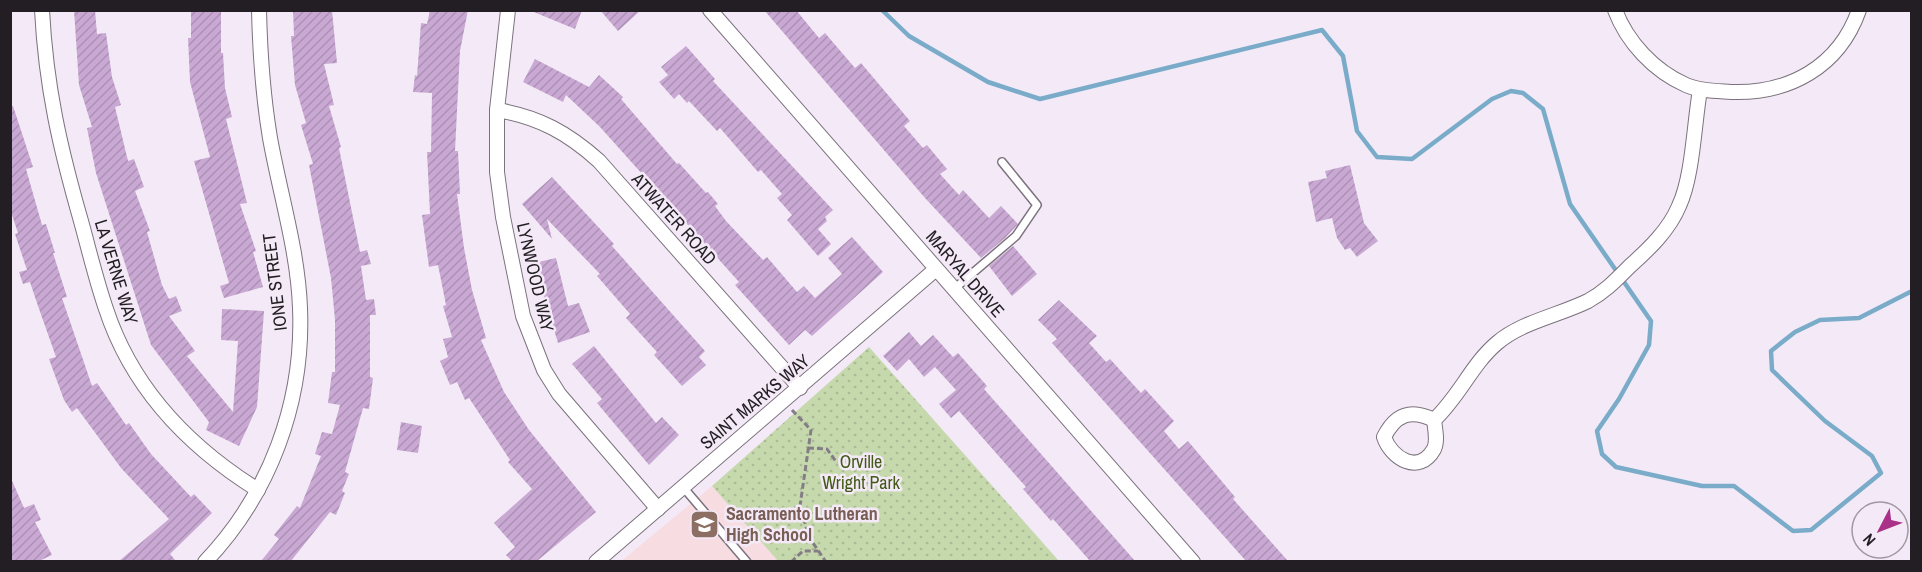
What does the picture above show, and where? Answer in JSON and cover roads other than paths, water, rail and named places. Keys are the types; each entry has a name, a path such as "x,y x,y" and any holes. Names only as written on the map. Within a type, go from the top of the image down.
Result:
{"street":[{"name":"LA VERNE WAY","path":"42,10 44,59 59,145 106,310 119,342 135,372 176,426 227,471 258,490"},
{"name":"IONE STREET","path":"205,561 239,521 258,490 278,448 289,414 300,343 296,272 264,95 259,10"},
{"name":"LYNWOOD WAY","path":"508,10 497,110 497,172 503,217 523,316 532,344 559,394 658,509"},
{"name":"MARYAL DRIVE","path":"710,10 1193,561"},
{"path":"1615,10 1628,37 1645,56 1671,77 1701,90 1740,92 1775,89 1796,81 1846,41 1859,10"},
{"path":"1434,420 1456,398 1477,365 1497,342 1517,330 1585,302 1613,284 1661,235 1680,206 1688,172 1701,90"},
{"name":"ATWATER ROAD","path":"497,110 544,122 568,135 585,149 800,388"},
{"name":"SAINT MARKS WAY","path":"596,561 784,402 936,269"}],"lane":[{"path":"954,289 1017,236 1037,205 1002,162"},
{"path":"683,487 747,561"}],"waterway":[{"path":"882,10 909,36 988,82 1040,99 1322,30 1343,56 1357,131 1377,157 1412,159 1492,99 1511,91 1523,93 1543,109 1570,204 1651,321 1649,345 1619,399 1597,431 1602,454 1616,467 1702,486 1734,486 1793,531 1811,530 1881,473 1872,456 1825,421 1772,370 1771,351 1795,332 1820,320 1859,318 1912,291"}],"place":[{"name":"Sacramento Lutheran High School","path":"705,524"}],"park label":[{"name":"Orville Wright Park","path":"861,472"}]}
